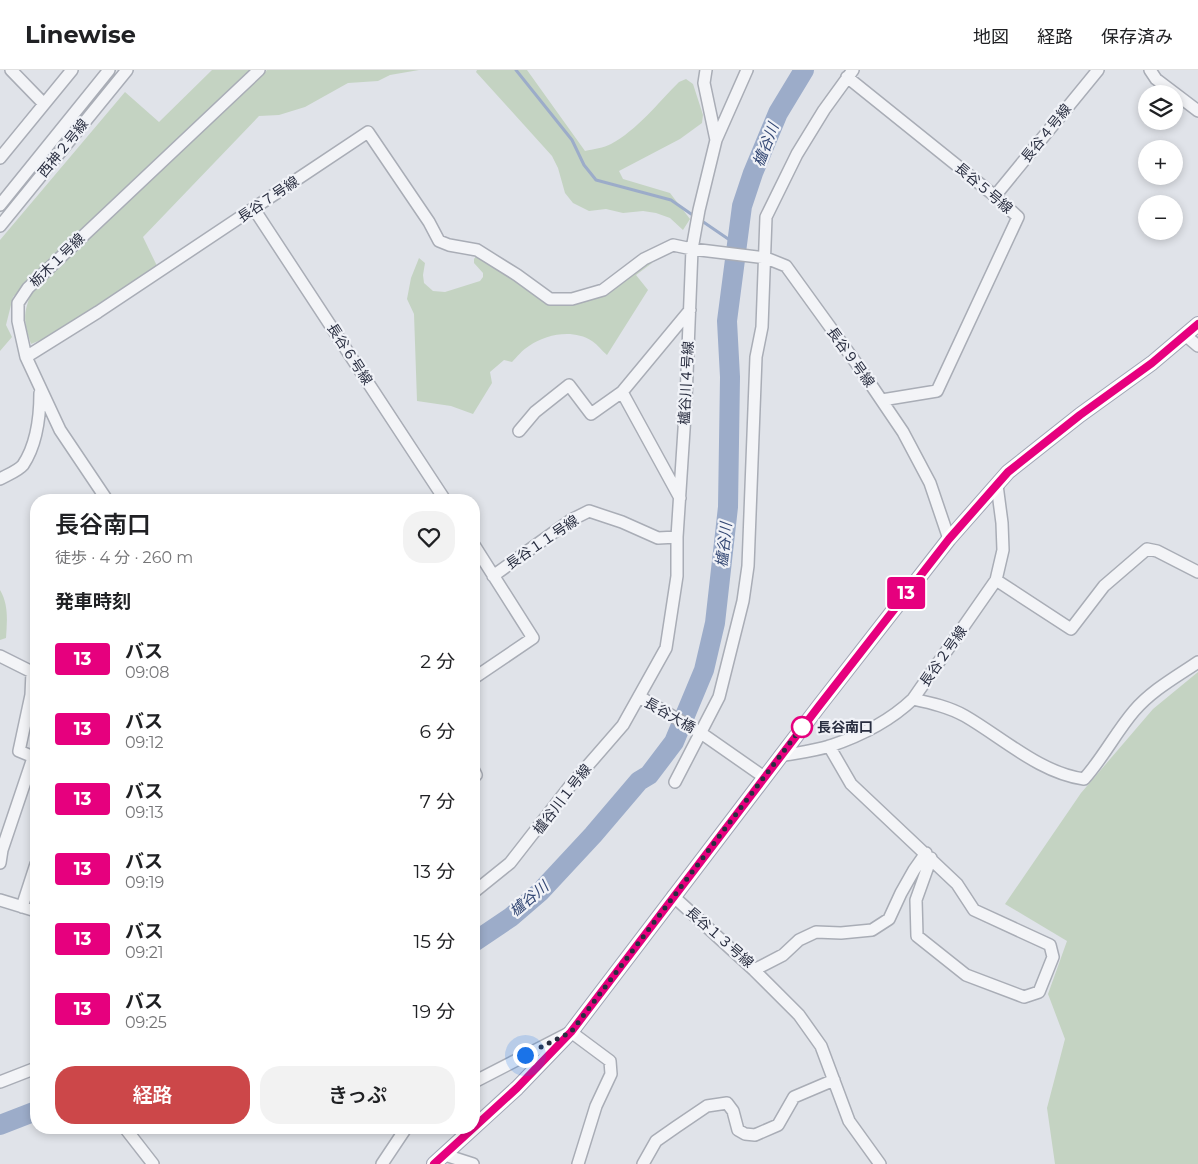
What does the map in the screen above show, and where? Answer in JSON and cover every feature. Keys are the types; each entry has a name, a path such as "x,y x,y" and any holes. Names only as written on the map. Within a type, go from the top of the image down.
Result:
{"main road":[{"path":"480,1123 517,1088 571,1032 780,756 949,539 997,485 1016,466 1080,415 1152,363 1198,324"},
{"path":"440,1160 468,1134"}],"street":[{"path":"11,70 44,104"},
{"path":"0,157 72,70"},
{"name":"西神２号線","path":"0,204 110,70"},
{"name":"西神２号線","path":"0,226 127,70"},
{"name":"栃木１号線","path":"103,494 60,430 26,358 18,321 18,303 28,288 259,70"},
{"path":"706,70 704,83 716,140"},
{"name":"櫨谷川４号線","path":"640,697 666,648 677,576 677,537 686,399 692,249 696,225 716,140 747,70"},
{"name":"長谷４号線","path":"995,196 1098,70"},
{"path":"1150,70 1156,79 1198,111"},
{"path":"675,782 720,697 743,601 748,566 756,357 762,327 766,217 797,154 850,73"},
{"name":"長谷５号線","path":"850,73 1018,217 937,391 882,400"},
{"name":"長谷７号線","path":"26,358 368,132 429,222 439,241 449,245 477,250"},
{"name":"長谷６号線","path":"254,209 441,494"},
{"name":"長谷９号線","path":"477,250 550,299 572,299 603,290 644,259 674,245 766,258 786,266 903,432 930,483 949,539"},
{"path":"519,432 535,412 569,385 591,414 622,392 690,310"},
{"path":"1185,335 1198,346"},
{"path":"0,479 22,466 32,445 40,417 41,389"},
{"path":"622,392 680,498"},
{"path":"997,485 1003,550 996,580 1071,629 1104,586 1147,549 1157,551 1198,572"},
{"name":"長谷１１号線","path":"493,576 571,520 589,511 622,522 658,538 677,537"},
{"path":"480,555 533,638 480,674"},
{"name":"長谷２号線","path":"996,580 914,699 940,705 964,715 1021,752 1066,777 1084,779 1094,769 1134,711 1152,693 1198,662"},
{"path":"0,656 30,671"},
{"name":"長谷大橋","path":"640,697 701,733 764,778"},
{"name":"櫨谷川１号線","path":"480,887 510,864 570,786 623,725 640,697"},
{"path":"780,756 829,746 875,727 900,711 914,699"},
{"path":"30,700 19,751 30,756"},
{"path":"829,746 851,784 928,856 957,884 974,910 1050,946 1053,957 1039,992 1024,997 966,975 917,936 916,900 928,856"},
{"path":"0,863 2,850 30,772"},
{"name":"長谷１３号線","path":"673,896 754,970 783,955 799,940 816,932 841,933 872,930 889,920 914,870 928,856"},
{"path":"22,907 30,882"},
{"path":"0,900 30,909"},
{"path":"754,970 799,1015 821,1046 848,1121 880,1164"},
{"path":"480,1079 571,1032 610,1061 611,1074 596,1106 578,1164"},
{"path":"0,1082 30,1070"},
{"path":"643,1164 656,1141 707,1106 727,1103 733,1111 738,1130 745,1134 755,1135 778,1125 794,1098 834,1080"},
{"path":"130,1134 153,1164"},
{"path":"382,1164 402,1134"},
{"path":"440,1160 473,1164"}],"green space":[{"path":"212,70 253,70 13,297 6,325 12,337 0,351 0,240 125,92 159,122"},
{"path":"267,70 419,70 390,75 378,81 348,83 305,107 279,115 259,116 143,237 157,266 53,335 31,344 25,317 32,291"},
{"path":"477,70 527,70 585,151 611,144 621,138 638,124 679,82 686,79 693,84 703,115 702,123 680,139 619,171 623,179 670,193 690,219 683,230 670,218 656,213 643,211 623,213 606,209 589,211 573,203 565,193 558,168 552,156 476,72"},
{"path":"479,252 545,299 599,296 609,292 627,274 648,260 652,263 636,275 648,290 607,355 596,344 585,337 560,334 544,338 526,348 512,362 504,360 490,372 492,383 473,414 451,406 417,401 414,314 407,299 411,278 419,258 425,263 424,283 433,291 445,292 480,281 483,273 474,263 474,259"},
{"path":"0,590 5,602 7,620 6,638 0,640"},
{"path":"1198,672 1198,1164 1055,1164 1047,1108 1065,1039 1048,994 1067,941 1005,904 1081,793 1153,709"}],"waterway":[{"path":"516,70 572,140 584,165 596,180 671,200 694,216"},
{"name":"櫨谷川","path":"480,938 511,917 540,892 593,835 639,781 649,775 674,742 704,670 715,623 728,507 730,377 727,321 742,206 753,173 778,113 804,70"},
{"path":"699,219 737,245"},
{"name":"櫨谷川","path":"0,1125 30,1113"}],"bus line":[{"name":"13","path":"480,1122 517,1088 571,1032 673,896 949,539 1008,472 1080,415 1152,363 1198,324"},
{"name":"13","path":"434,1164 467,1134"}],"place":[{"name":"長谷南口","path":"802,727"}],"route":[{"path":"525,1055 571,1032 802,727"}]}
